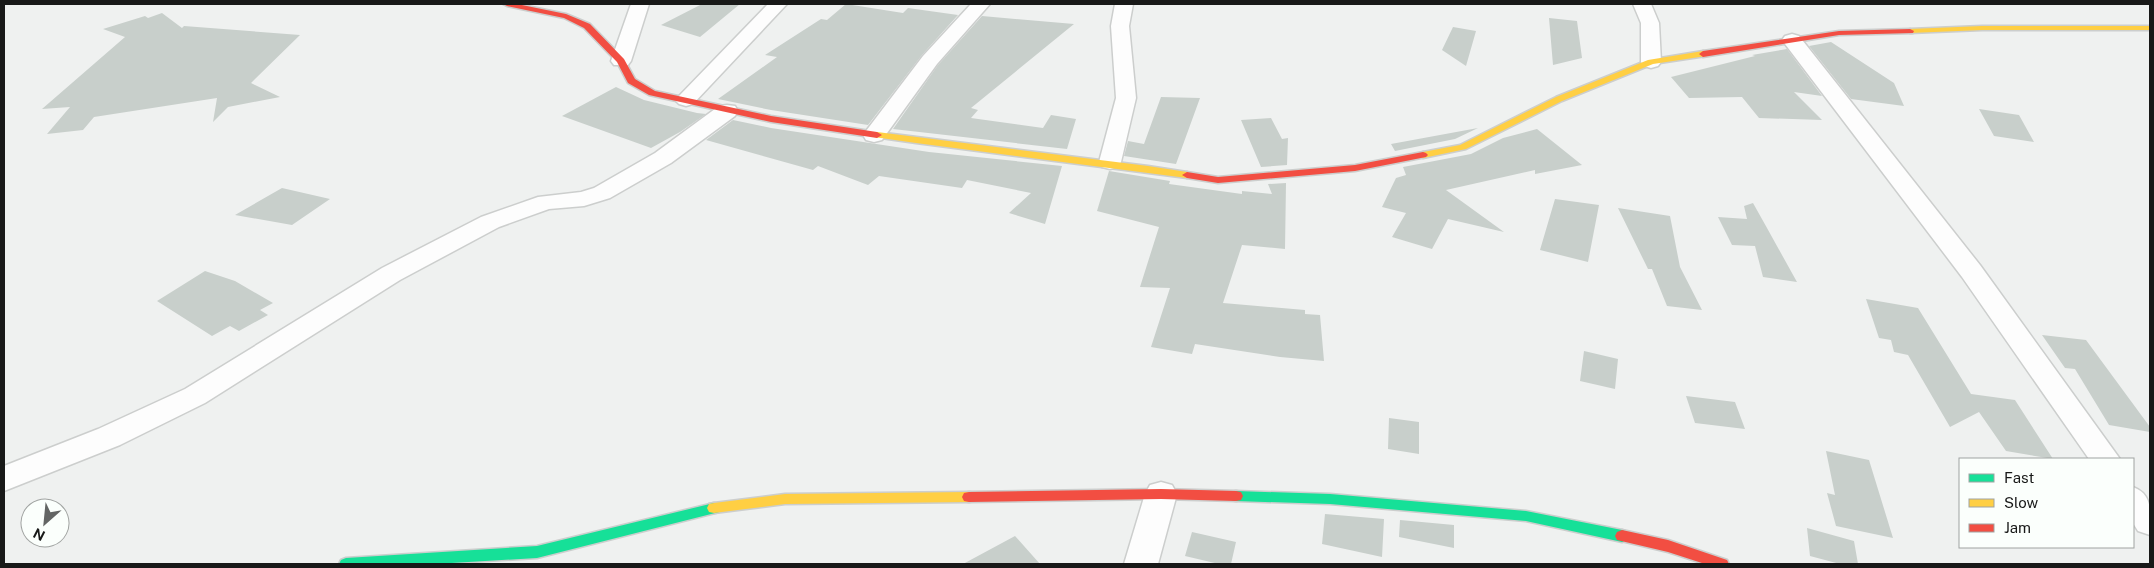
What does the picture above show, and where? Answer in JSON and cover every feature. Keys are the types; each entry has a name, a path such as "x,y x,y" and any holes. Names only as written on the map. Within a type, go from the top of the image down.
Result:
{"street":[{"path":"506,4 566,16 587,26 621,61 631,82 652,93 727,111 874,135 929,143 1110,162 1218,180 1355,168 1462,147 1560,99 1651,62 1839,33 1963,28 2150,28"},
{"path":"621,61 640,4"},
{"path":"686,100 778,4"},
{"path":"874,135 930,60 981,4"},
{"path":"1110,162 1126,98 1120,26 1124,4"},
{"path":"1642,4 1650,22 1651,62"},
{"path":"1792,40 1971,271 2104,458"},
{"path":"4,479 109,437 195,396 391,274 490,222 546,202 584,199 602,192 663,158 727,111"},
{"path":"346,564 537,552 710,509 785,500 1161,494 1330,499 1526,516 1668,546 1722,564"},
{"path":"1141,564 1161,494"},
{"path":"2134,500 2150,522"}],"building":[{"path":"702,4 740,4 700,37 661,25"},
{"path":"846,4 903,13 908,8 958,15 922,55 868,125 771,110 718,99 777,57 765,55 821,19 827,20"},
{"path":"162,13 182,28 184,26 300,35 251,83 280,97 228,107 213,122 217,98 94,117 83,130 47,134 70,107 42,109 125,37 103,29 145,16 148,18"},
{"path":"982,16 1074,24 971,108 978,110 971,118 1043,128 1051,115 1076,119 1067,149 893,129 938,65"},
{"path":"1549,18 1577,21 1582,58 1553,65"},
{"path":"1453,27 1476,31 1466,66 1442,50"},
{"path":"1831,42 1894,83 1904,106 1851,99 1809,46"},
{"path":"1787,49 1822,96 1794,92 1822,120 1759,118 1742,97 1689,98 1671,77 1755,56 1752,55"},
{"path":"616,87 644,100 706,114 680,132 651,148 562,116"},
{"path":"1161,97 1200,98 1176,164 1124,156 1128,141 1144,144"},
{"path":"1979,109 2019,115 2034,142 1994,136"},
{"path":"1271,118 1282,139 1288,138 1287,165 1261,167 1241,120"},
{"path":"733,120 771,128 929,152 1062,166 1045,224 1009,213 1031,193 967,180 962,188 879,176 868,185 818,166 813,170 706,140"},
{"path":"1478,128 1455,139 1395,151 1391,144"},
{"path":"1537,129 1582,165 1535,174 1535,170 1446,190 1504,232 1448,219 1432,249 1392,237 1406,213 1382,207 1396,178 1406,175 1403,167 1471,154 1503,138"},
{"path":"1109,171 1170,181 1169,184 1242,194 1242,191 1272,194 1268,184 1286,183 1285,249 1242,245 1223,303 1305,310 1305,314 1320,315 1324,361 1280,357 1195,344 1192,354 1151,347 1170,288 1140,287 1159,227 1097,211"},
{"path":"282,188 330,199 292,225 235,215"},
{"path":"1555,199 1599,205 1588,262 1540,250"},
{"path":"1753,203 1797,282 1763,277 1755,246 1732,245 1718,217 1747,219 1744,206"},
{"path":"1618,208 1670,216 1680,267 1702,310 1667,306 1652,269 1648,269"},
{"path":"205,271 235,281 273,303 260,310 268,315 239,331 230,326 212,336 157,301"},
{"path":"1866,299 1918,308 1971,394 2015,400 2052,458 2006,451 1979,412 1950,427 1908,355 1894,352 1891,340 1879,338"},
{"path":"2042,335 2086,340 2150,427 2150,432 2109,425 2075,369 2065,368"},
{"path":"1584,351 1618,359 1615,389 1580,381"},
{"path":"1686,396 1735,402 1745,429 1695,423"},
{"path":"1389,418 1419,422 1419,454 1388,449"},
{"path":"1826,451 1869,460 1893,538 1836,526 1827,493 1835,495"},
{"path":"1325,514 1384,519 1382,557 1322,544"},
{"path":"1400,520 1454,525 1454,548 1399,537"},
{"path":"1807,528 1854,541 1858,564 1840,564 1810,556"},
{"path":"1192,532 1236,542 1231,564 1219,564 1185,556"},
{"path":"1015,536 1040,564 963,564"}],"traffic: fast":[{"path":"1236,496 1330,499 1526,516 1622,536"},
{"path":"346,564 537,552 714,508"}],"traffic: slow":[{"path":"1910,31 1982,28 2150,28"},
{"path":"1423,155 1463,147 1559,99 1651,62 1703,54"},
{"path":"877,135 1187,175"},
{"path":"714,508 785,499 969,497"}],"traffic: jam":[{"path":"507,4 566,16 587,26 621,61 631,81 652,93 771,119 877,135"},
{"path":"1703,54 1839,33 1910,31"},
{"path":"1187,175 1218,180 1355,168 1423,155"},
{"path":"969,497 1161,494 1236,496"},
{"path":"1622,536 1668,546 1722,564"}]}
